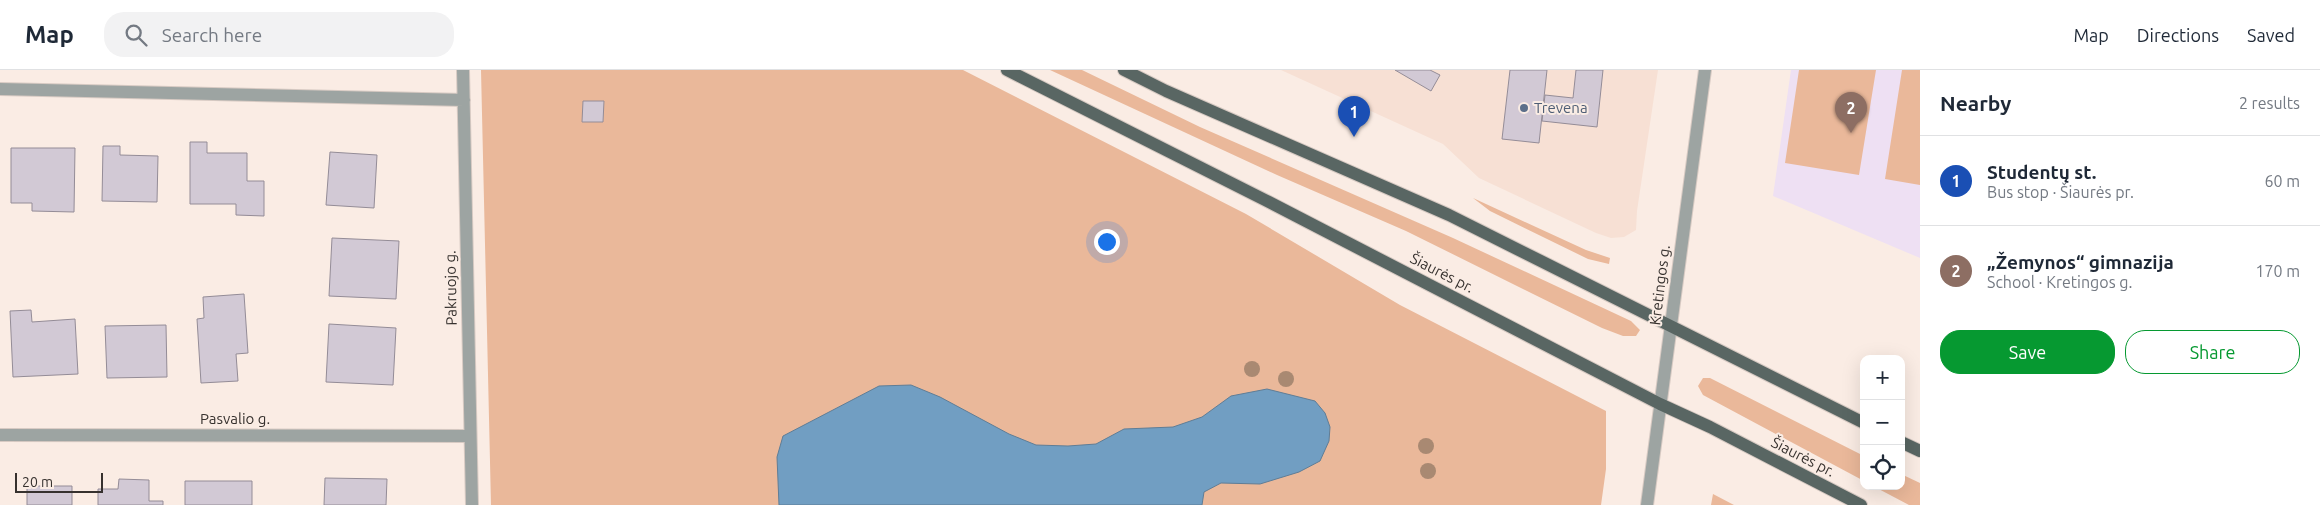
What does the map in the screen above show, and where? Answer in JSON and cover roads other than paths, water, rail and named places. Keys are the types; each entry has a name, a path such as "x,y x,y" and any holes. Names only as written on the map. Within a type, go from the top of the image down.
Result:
{"main road":[{"name":"Šiaurės pr.","path":"1007,70 1861,505"},
{"path":"1124,70 1166,91 1449,215 1672,325 1860,421"},
{"path":"1905,444 1920,451"}],"street":[{"name":"Pakruojo g.","path":"463,70 472,505"},
{"name":"Kretingos g.","path":"1647,505 1705,70"},
{"path":"0,89 464,100"},
{"name":"Pasvalio g.","path":"0,435 470,436"}],"water":[{"path":"911,385 940,397 1009,434 1036,445 1068,446 1096,444 1124,429 1173,427 1202,417 1231,396 1267,389 1315,401 1325,413 1330,427 1329,441 1320,461 1299,472 1260,484 1221,483 1204,492 1202,505 779,505 777,457 783,436 879,386"}],"place":[{"name":"Trevena","path":"1524,108"},
{"name":"„Žemynos“ gimnazija","path":"1851,133"},
{"name":"Studentų st.","path":"1354,137"}]}
